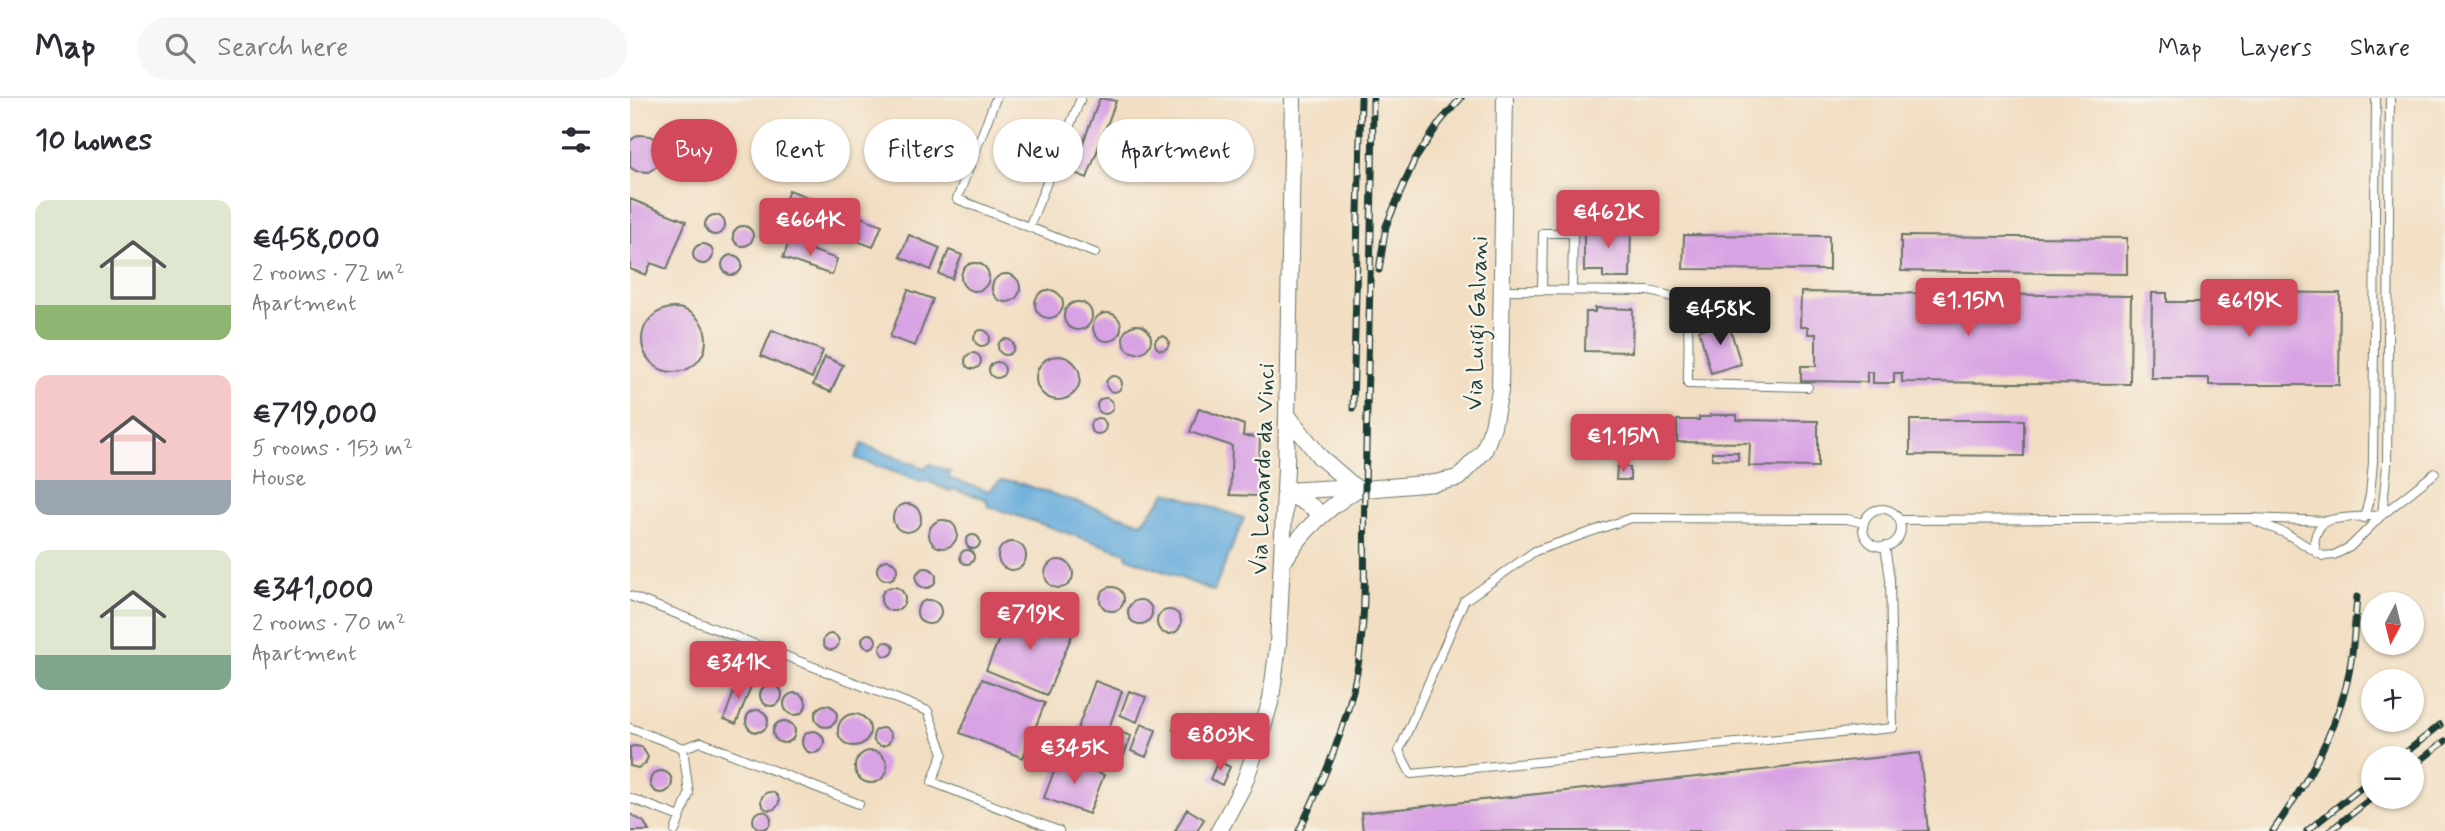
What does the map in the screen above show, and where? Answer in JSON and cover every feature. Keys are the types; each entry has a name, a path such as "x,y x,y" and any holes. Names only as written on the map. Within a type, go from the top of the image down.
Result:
{"street":[{"name":"Via Leonardo da Vinci","path":"1219,831 1243,786 1268,709 1278,645 1284,561 1293,98"},
{"name":"Via Luigi Galvani","path":"1285,491 1435,483 1458,478 1484,451 1493,426 1500,391 1506,98"},
{"path":"1284,561 1298,539 1320,515 1357,489 1320,457 1287,415"},
{"path":"1285,491 1314,508 1320,515"}],"lane":[{"path":"996,98 957,199 1095,253"},
{"path":"1029,227 1081,98"},
{"path":"2364,518 2370,495 2372,462 2376,98"},
{"path":"2382,514 2386,465 2390,98"},
{"path":"1542,291 1543,233 1573,233 1572,291"},
{"path":"1501,290 1648,291 1664,294 1680,303 1687,316 1688,384 1808,387"},
{"path":"2250,518 2287,534 2323,556 2334,555 2350,547 2382,514 2435,473"},
{"path":"1884,509 1893,512 1900,520 1899,537 1885,547 1868,540 1863,529 1873,511 1884,509"},
{"path":"1900,520 2328,520 2382,514"},
{"path":"1864,523 1847,519 1631,518 1535,551 1464,601 1399,751 1411,774 1893,728 1890,579 1885,547"},
{"path":"2317,553 2315,537 2328,520"},
{"path":"630,596 928,711 943,753 932,782 1059,831"},
{"path":"630,728 683,748 701,742 859,804"},
{"path":"675,831 689,794 683,748"},
{"path":"630,798 680,817"}],"water":[{"path":"862,444 924,468 930,464 951,472 948,478 988,491 1000,481 1013,481 1142,523 1167,492 1244,518 1214,591 1126,557 1126,553 988,506 986,499 952,489 950,491 927,481 921,482 855,458"}],"building":[{"path":"1100,98 1116,101 1109,119 1097,119 1097,151 1087,178 1083,176 1083,143"},
{"path":"638,135 651,136 649,172 636,171 630,167 630,141"},
{"path":"789,190 882,225 873,247 781,212"},
{"path":"630,199 686,221 667,269 651,263 646,275 630,269"},
{"path":"715,215 722,218 725,225 722,232 715,235 708,232 705,225 708,218"},
{"path":"1584,225 1631,225 1630,278 1603,278 1603,271 1584,271"},
{"path":"743,226 750,229 753,236 750,243 743,246 736,243 733,236 736,229"},
{"path":"909,235 940,248 931,270 900,257"},
{"path":"1684,235 1829,236 1829,270 1683,269"},
{"path":"1901,236 2127,238 2127,274 1901,271"},
{"path":"789,242 837,259 832,275 783,258"},
{"path":"703,244 710,247 713,254 710,261 703,264 696,261 693,254 696,247"},
{"path":"949,250 962,255 952,279 939,274"},
{"path":"732,255 739,258 742,265 739,272 732,275 725,272 722,265 725,258"},
{"path":"975,263 985,267 989,277 985,287 975,291 965,287 961,277 965,267"},
{"path":"1006,274 1016,278 1020,288 1016,298 1006,302 996,298 992,288 996,278"},
{"path":"908,290 933,299 915,346 890,337"},
{"path":"1049,290 1059,294 1063,304 1059,314 1049,318 1039,314 1035,304 1039,294"},
{"path":"1801,292 2131,296 2130,384 1902,382 1902,373 1894,373 1894,383 1873,383 1873,372 1867,372 1867,382 1801,381 1801,366 1816,366 1816,334 1808,334 1808,327 1800,327"},
{"path":"2213,292 2340,293 2339,385 2209,385 2209,378 2151,378 2152,293 2167,293 2167,302 2213,302"},
{"path":"1078,302 1088,306 1092,316 1088,326 1078,330 1068,326 1064,316 1068,306"},
{"path":"674,308 697,317 706,340 697,363 674,372 651,363 642,340 651,317"},
{"path":"1595,308 1633,309 1632,352 1585,351 1586,312 1595,312"},
{"path":"1107,313 1117,317 1121,327 1117,337 1107,341 1097,337 1093,327 1097,317"},
{"path":"1728,322 1741,364 1711,373 1699,330"},
{"path":"1137,325 1147,329 1151,339 1147,349 1137,353 1127,349 1123,339 1127,329"},
{"path":"772,330 823,351 812,378 761,356"},
{"path":"979,330 985,330 990,338 988,344 979,346 974,341 974,335"},
{"path":"1159,336 1165,336 1169,343 1165,350 1159,350 1155,346 1155,340"},
{"path":"1003,339 1009,339 1014,347 1012,353 1003,355 998,350 998,344"},
{"path":"970,353 976,353 981,361 979,367 970,369 965,364 965,358"},
{"path":"1058,356 1074,362 1080,378 1074,394 1058,400 1042,394 1036,378 1042,362"},
{"path":"825,357 843,365 831,392 813,385"},
{"path":"994,362 1000,362 1005,370 1003,376 994,378 989,373 989,367"},
{"path":"1111,376 1117,376 1122,384 1120,390 1111,392 1106,387 1106,381"},
{"path":"1102,398 1108,398 1113,406 1111,412 1102,414 1097,409 1097,403"},
{"path":"1199,408 1244,425 1243,436 1260,437 1258,496 1230,495 1232,446 1190,432"},
{"path":"1737,415 1737,420 1818,421 1818,467 1749,466 1750,443 1677,442 1677,420 1699,420 1699,417"},
{"path":"1095,418 1101,418 1106,426 1104,432 1095,434 1090,429 1090,423"},
{"path":"1910,420 2024,420 2024,456 1910,455"},
{"path":"1712,452 1738,452 1738,460 1712,459"},
{"path":"1617,467 1630,467 1630,480 1616,480"},
{"path":"907,504 917,508 921,518 917,528 907,532 897,528 893,518 897,508"},
{"path":"943,520 953,524 957,534 953,544 943,548 933,544 929,534 933,524"},
{"path":"973,535 978,537 978,547 973,549 968,547 966,542 968,537"},
{"path":"1012,542 1022,546 1026,556 1022,566 1012,570 1002,566 998,556 1002,546"},
{"path":"967,550 972,552 972,562 967,564 962,562 960,557 962,552"},
{"path":"887,560 894,563 897,570 894,577 887,580 880,577 877,570 880,563"},
{"path":"1059,560 1069,564 1073,574 1069,584 1059,588 1049,584 1045,574 1049,564"},
{"path":"922,568 930,568 936,578 930,588 922,588 916,582 916,574"},
{"path":"893,587 904,594 905,599 898,610 893,611 882,604 881,599 888,588"},
{"path":"1112,587 1121,590 1124,599 1121,608 1112,611 1103,608 1100,599 1103,590"},
{"path":"929,600 938,603 941,612 938,621 929,624 920,621 917,612 920,603"},
{"path":"1140,600 1149,603 1152,612 1149,621 1140,624 1131,621 1128,612 1131,603"},
{"path":"1012,608 1073,633 1047,695 986,670"},
{"path":"1169,610 1178,613 1181,622 1178,631 1169,634 1160,631 1157,622 1160,613"},
{"path":"828,634 834,634 839,642 837,648 828,650 823,645 823,639"},
{"path":"869,634 874,636 874,646 869,648 864,646 862,641 864,636"},
{"path":"887,642 892,644 892,654 887,656 882,654 880,649 882,644"},
{"path":"739,678 752,684 736,724 724,719"},
{"path":"982,679 1045,703 1023,758 960,733"},
{"path":"1095,681 1122,691 1109,728 1131,736 1124,755 1075,736"},
{"path":"771,684 779,687 782,695 779,703 771,706 763,703 760,695 763,687"},
{"path":"1129,691 1146,697 1137,722 1120,715"},
{"path":"795,693 803,696 806,704 803,712 795,715 787,712 784,704 787,696"},
{"path":"826,705 834,708 837,716 834,724 826,727 818,724 815,716 818,708"},
{"path":"757,710 765,713 768,721 765,729 757,732 749,729 746,721 749,713"},
{"path":"854,714 865,719 870,730 865,741 854,746 843,741 838,730 843,719"},
{"path":"784,721 792,724 795,732 792,740 784,743 776,740 773,732 776,724"},
{"path":"1141,724 1156,730 1146,757 1131,751"},
{"path":"1175,724 1209,737 1207,743 1173,730"},
{"path":"882,728 888,731 891,737 888,743 882,746 876,743 873,737 876,731"},
{"path":"813,731 821,734 824,742 821,750 813,753 805,750 802,742 805,734"},
{"path":"630,747 642,747 648,757 645,764 638,768 630,766"},
{"path":"871,751 882,756 887,767 882,778 871,783 860,778 855,767 860,756"},
{"path":"1920,753 1928,831 1363,831 1361,813"},
{"path":"1059,758 1104,775 1089,814 1044,798"},
{"path":"1218,761 1230,767 1222,785 1210,779"},
{"path":"657,771 665,771 672,778 672,786 665,793 657,793 650,786 650,778"},
{"path":"770,792 776,795 779,801 776,807 770,810 764,807 761,801 764,795"},
{"path":"1187,809 1204,819 1197,831 1175,831"},
{"path":"762,811 768,814 771,820 768,826 762,829 756,826 753,820 756,814"},
{"path":"630,814 644,822 649,831 630,831"}],"railway":[{"path":"1353,408 1361,98"},
{"path":"1299,831 1341,733 1353,692 1363,626 1373,98"},
{"path":"1379,270 1386,226 1414,161 1440,122 1461,98"},
{"path":"2273,831 2312,770 2335,720 2351,664 2357,597"},
{"path":"2414,746 2440,725"},
{"path":"2424,758 2445,741"},
{"path":"2307,831 2361,788"},
{"path":"2330,831 2361,806"}]}
